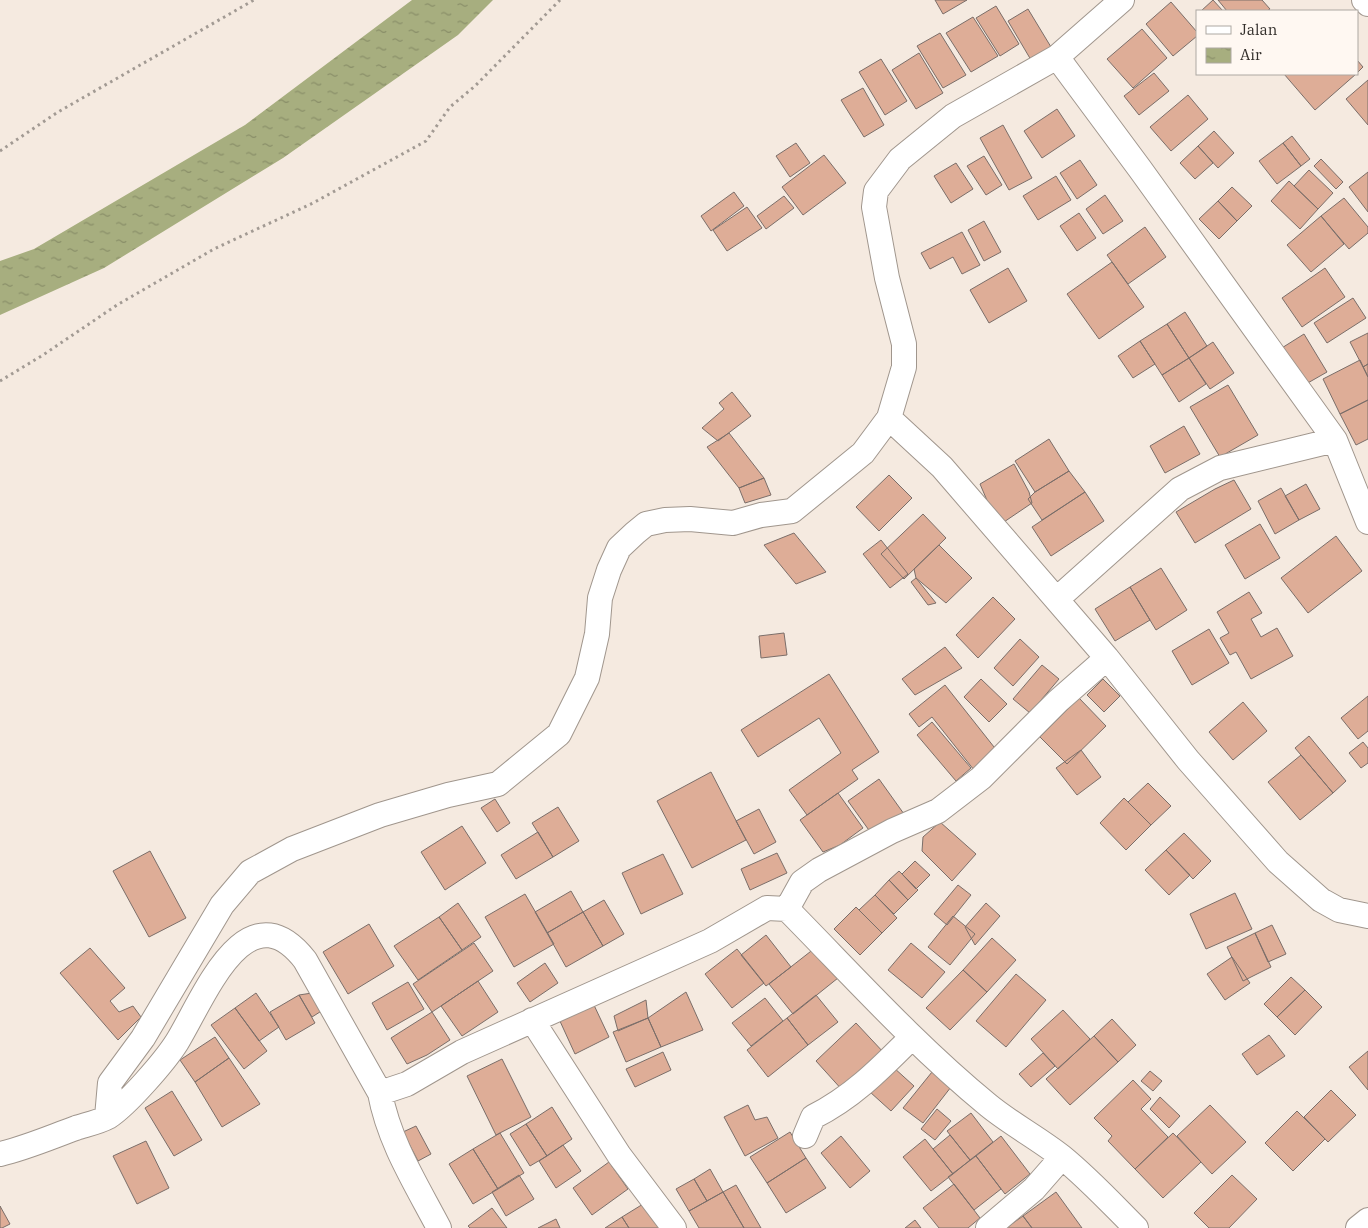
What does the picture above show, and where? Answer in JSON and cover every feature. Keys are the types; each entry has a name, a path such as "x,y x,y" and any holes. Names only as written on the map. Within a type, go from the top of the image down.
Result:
{"street":[{"path":"108,1117 110,1083 142,1038 222,905 250,872 292,849 380,815 498,784 559,734 587,678 597,634 600,598 609,570 619,548 635,533 646,524 665,520 690,519 733,523 760,515 792,511 863,453 889,418 904,367 904,344 887,278 874,207 876,191 900,159 953,116 1057,57 1122,0"},
{"path":"1364,0 1368,4"},
{"path":"1057,57 1335,440 1368,522"},
{"path":"889,418 942,467 1107,658 1188,760 1278,862 1321,900 1339,910 1368,916"},
{"path":"1057,599 1180,490 1197,479 1220,468 1335,440"},
{"path":"787,909 802,882 819,870 892,831 938,811 981,778 1058,701 1107,658"},
{"path":"380,1093 407,1084 462,1052 710,940 767,908 787,909 882,1009 912,1037 989,1106 1062,1157 1098,1189 1136,1228"},
{"path":"0,1154 108,1117 144,1084 176,1043 209,982 238,946 259,935 280,936 294,946 305,960 380,1093 384,1118 439,1228"},
{"path":"532,1020 619,1155 674,1228"},
{"path":"805,1136 813,1117 833,1107 865,1084 912,1037"},
{"path":"988,1228 1034,1189 1062,1157"},
{"path":"1358,1228 1368,1220"}],"path":[{"path":"0,151 58,112 254,0"},
{"path":"0,381 43,355 117,305 214,249 313,203 426,142 450,106 475,86 560,0"}],"water":[{"path":"412,0 493,0 458,35 283,158 104,268 0,315 0,261 34,249 245,125"}],"building":[{"path":"935,0 967,0 943,14"},
{"path":"1213,0 1222,10 1202,10"},
{"path":"1218,0 1262,0 1270,9 1268,10 1226,10"},
{"path":"1171,2 1196,31 1196,37 1173,56 1146,24"},
{"path":"996,6 1019,44 1000,56 976,18"},
{"path":"1028,9 1051,47 1031,60 1008,21"},
{"path":"973,17 998,56 971,72 946,33"},
{"path":"1142,29 1167,58 1133,88 1107,59"},
{"path":"940,33 966,75 943,88 917,46"},
{"path":"919,53 943,93 916,109 892,70"},
{"path":"881,59 907,101 885,115 859,72"},
{"path":"1358,61 1363,67 1358,72"},
{"path":"1154,73 1169,91 1139,115 1124,96"},
{"path":"1285,75 1355,75 1315,110"},
{"path":"1368,80 1368,125 1346,99"},
{"path":"863,88 884,125 864,137 841,100"},
{"path":"1188,95 1208,119 1171,151 1150,127"},
{"path":"1057,109 1075,136 1042,158 1024,131"},
{"path":"1003,125 1032,178 1009,190 980,138"},
{"path":"1214,131 1234,153 1218,168 1198,146"},
{"path":"1292,136 1310,159 1301,166 1283,143"},
{"path":"796,143 810,163 790,177 776,156"},
{"path":"1283,143 1301,166 1277,184 1259,161"},
{"path":"1198,146 1213,163 1195,179 1180,163"},
{"path":"824,155 846,183 803,215 782,187"},
{"path":"984,156 1002,185 986,195 967,166"},
{"path":"1321,159 1343,182 1336,189 1314,166"},
{"path":"1080,160 1097,185 1077,199 1060,173"},
{"path":"956,163 973,189 951,203 934,176"},
{"path":"1309,170 1333,193 1318,209 1294,186"},
{"path":"1368,172 1368,212 1349,187"},
{"path":"1056,176 1071,200 1038,220 1023,196"},
{"path":"1289,181 1318,209 1300,229 1271,201"},
{"path":"1232,187 1252,206 1237,221 1218,201"},
{"path":"734,192 744,206 711,231 701,216"},
{"path":"1105,195 1123,221 1103,234 1086,209"},
{"path":"784,196 794,208 766,229 757,216"},
{"path":"1344,198 1368,227 1368,233 1349,249 1321,216"},
{"path":"1218,201 1237,221 1219,239 1199,219"},
{"path":"747,207 762,228 727,251 713,230"},
{"path":"1079,213 1096,238 1077,251 1060,226"},
{"path":"1321,216 1344,244 1311,272 1287,245"},
{"path":"984,221 1001,252 984,261 968,230"},
{"path":"1145,227 1166,257 1128,284 1107,255"},
{"path":"962,232 980,265 962,274 953,257 930,269 921,253"},
{"path":"1112,262 1144,307 1099,339 1067,294"},
{"path":"1008,268 1027,301 989,323 970,290"},
{"path":"1325,268 1345,297 1302,327 1282,298"},
{"path":"1353,298 1366,318 1327,343 1314,323"},
{"path":"1185,312 1207,346 1189,358 1167,324"},
{"path":"1167,324 1189,358 1162,375 1140,341"},
{"path":"1368,333 1368,364 1363,367 1350,342"},
{"path":"1304,334 1327,372 1299,388 1277,351"},
{"path":"1140,341 1155,364 1133,378 1118,356"},
{"path":"1213,342 1234,373 1210,389 1189,358"},
{"path":"1189,358 1206,384 1179,402 1162,375"},
{"path":"1360,360 1368,377 1368,400 1340,414 1323,379"},
{"path":"1368,364 1368,377 1363,367"},
{"path":"1228,385 1258,435 1220,457 1190,407"},
{"path":"732,392 751,416 718,441 702,428 724,409 719,403"},
{"path":"1368,400 1368,439 1356,445 1340,414"},
{"path":"1184,426 1200,454 1165,473 1150,446"},
{"path":"729,433 764,478 739,488 707,447"},
{"path":"1049,439 1069,471 1035,492 1015,461"},
{"path":"1014,464 1029,492 1032,503 998,526 980,484"},
{"path":"1069,471 1085,492 1042,520 1028,499 1035,492"},
{"path":"889,475 912,498 879,531 856,507"},
{"path":"764,478 771,495 745,503 739,488"},
{"path":"1234,480 1251,509 1195,543 1176,512"},
{"path":"1306,484 1320,509 1299,520 1285,496"},
{"path":"1281,488 1299,520 1275,534 1258,501"},
{"path":"1085,492 1104,521 1051,556 1032,527"},
{"path":"923,514 946,538 904,579 881,554"},
{"path":"1260,524 1280,558 1245,579 1225,545"},
{"path":"794,533 826,572 796,584 764,545"},
{"path":"1336,536 1362,571 1308,613 1281,578"},
{"path":"881,540 908,574 890,588 863,554"},
{"path":"939,545 972,578 946,603 916,578 914,569"},
{"path":"1161,568 1187,610 1156,630 1130,587"},
{"path":"916,578 936,603 928,605 911,582"},
{"path":"1130,587 1150,620 1115,641 1095,609"},
{"path":"1249,592 1262,613 1251,619 1261,637 1277,628 1293,656 1251,679 1236,652 1230,655 1220,638 1229,633 1217,612"},
{"path":"993,597 1015,619 978,658 956,635"},
{"path":"1209,629 1229,663 1192,685 1172,651"},
{"path":"784,633 787,655 761,658 759,636"},
{"path":"1020,639 1039,657 1013,686 994,668"},
{"path":"945,647 962,668 915,695 902,679"},
{"path":"1042,665 1059,679 1030,713 1013,699"},
{"path":"829,674 879,752 852,770 858,779 807,815 789,790 841,753 819,718 758,757 741,730"},
{"path":"981,679 1007,704 989,722 964,697"},
{"path":"1103,679 1120,696 1104,712 1087,695"},
{"path":"945,685 998,752 974,770 932,717 919,727 909,714"},
{"path":"1368,696 1368,731 1358,739 1341,718"},
{"path":"1079,698 1106,726 1067,764 1040,737"},
{"path":"1243,702 1267,731 1233,760 1209,732"},
{"path":"932,722 971,768 956,781 917,735"},
{"path":"1309,736 1346,781 1333,793 1295,748"},
{"path":"1363,742 1368,748 1368,763 1361,768 1349,753"},
{"path":"1081,750 1101,777 1077,795 1056,768"},
{"path":"1301,755 1333,793 1300,820 1268,782"},
{"path":"711,772 746,840 692,868 657,801"},
{"path":"879,779 904,814 871,833 848,801"},
{"path":"1148,783 1171,806 1151,825 1128,802"},
{"path":"838,793 863,828 840,845 823,852 800,820"},
{"path":"1124,798 1151,825 1126,850 1100,823"},
{"path":"495,799 510,823 497,832 481,808"},
{"path":"558,807 579,841 553,857 532,823"},
{"path":"759,809 776,842 754,854 736,821"},
{"path":"940,822 976,854 952,881 922,851 923,837"},
{"path":"462,826 486,863 445,890 421,852"},
{"path":"538,832 553,857 516,879 501,855"},
{"path":"1184,833 1211,861 1193,879 1166,850"},
{"path":"1166,850 1190,875 1169,895 1145,870"},
{"path":"150,851 186,918 149,937 113,871"},
{"path":"777,853 787,873 750,890 741,869"},
{"path":"663,854 683,894 641,914 622,873"},
{"path":"915,861 930,875 916,889 902,874"},
{"path":"899,871 918,890 908,900 889,880"},
{"path":"889,880 908,900 894,914 875,895"},
{"path":"958,885 971,895 947,925 934,914"},
{"path":"571,891 583,912 547,933 535,912"},
{"path":"1235,893 1252,929 1206,949 1190,914"},
{"path":"525,894 554,944 514,967 485,917"},
{"path":"875,895 897,918 882,933 859,910"},
{"path":"604,900 624,934 603,946 583,912"},
{"path":"458,903 481,937 462,950 439,917"},
{"path":"986,903 1000,916 975,945 965,927"},
{"path":"856,907 882,933 860,955 834,929"},
{"path":"583,912 603,946 566,967 547,933"},
{"path":"953,916 975,934 950,965 928,947"},
{"path":"439,917 462,950 418,980 394,946"},
{"path":"369,924 394,966 348,994 323,952"},
{"path":"1272,925 1286,954 1268,962 1255,933"},
{"path":"1255,933 1271,967 1243,981 1227,947"},
{"path":"766,935 791,967 766,986 741,955"},
{"path":"992,938 1016,960 987,992 963,970"},
{"path":"474,943 493,971 432,1012 413,984"},
{"path":"911,943 945,972 922,998 888,970"},
{"path":"90,948 125,988 110,1001 119,1012 133,1006 141,1017 118,1040 60,973"},
{"path":"815,948 838,978 793,1014 769,984"},
{"path":"737,949 764,983 732,1008 705,974"},
{"path":"1232,957 1250,983 1225,1000 1207,974"},
{"path":"545,963 558,983 530,1002 517,983"},
{"path":"963,970 987,992 950,1030 926,1008"},
{"path":"1016,974 1046,1000 1006,1047 976,1021"},
{"path":"1291,977 1305,990 1277,1017 1264,1004"},
{"path":"478,981 498,1012 462,1036 441,1006"},
{"path":"408,982 424,1009 387,1030 372,1003"},
{"path":"1305,990 1322,1007 1295,1035 1277,1017"},
{"path":"686,992 703,1030 661,1047 648,1018"},
{"path":"256,993 279,1027 259,1041 235,1008"},
{"path":"312,993 323,1010 312,1017 299,995"},
{"path":"299,995 315,1023 286,1040 270,1012"},
{"path":"816,995 838,1022 808,1045 787,1018"},
{"path":"765,998 783,1021 751,1046 732,1023"},
{"path":"646,1000 648,1018 618,1031 614,1016"},
{"path":"593,1003 609,1037 575,1054 559,1019"},
{"path":"235,1008 267,1051 244,1069 211,1025"},
{"path":"1063,1010 1090,1039 1058,1069 1031,1039"},
{"path":"432,1012 450,1040 427,1055 407,1064 391,1038"},
{"path":"648,1018 661,1047 626,1062 613,1032"},
{"path":"787,1018 808,1045 768,1077 747,1050"},
{"path":"1112,1019 1136,1045 1118,1062 1094,1036"},
{"path":"856,1023 885,1054 844,1092 816,1061"},
{"path":"1269,1035 1285,1056 1257,1075 1242,1054"},
{"path":"1094,1036 1118,1062 1070,1105 1046,1079"},
{"path":"215,1037 229,1058 195,1082 180,1060"},
{"path":"1368,1051 1368,1090 1349,1067"},
{"path":"663,1052 671,1070 635,1087 626,1069"},
{"path":"1043,1053 1055,1066 1031,1087 1019,1074"},
{"path":"229,1058 260,1104 222,1127 195,1082"},
{"path":"502,1059 531,1117 496,1135 467,1076"},
{"path":"893,1067 914,1086 891,1111 870,1092"},
{"path":"1150,1071 1162,1081 1153,1091 1141,1081"},
{"path":"932,1072 951,1087 923,1123 903,1108"},
{"path":"1133,1080 1151,1099 1141,1109 1168,1137 1135,1169 1108,1141 1112,1136 1094,1118"},
{"path":"1331,1090 1356,1115 1328,1142 1304,1117"},
{"path":"172,1091 202,1140 174,1156 145,1108"},
{"path":"1160,1097 1180,1116 1169,1128 1150,1109"},
{"path":"748,1105 755,1120 767,1117 778,1138 745,1156 724,1117"},
{"path":"1210,1105 1246,1142 1212,1174 1177,1136"},
{"path":"552,1107 572,1139 547,1156 526,1124"},
{"path":"937,1109 951,1121 935,1140 921,1129"},
{"path":"1297,1111 1325,1139 1293,1171 1265,1143"},
{"path":"971,1113 993,1142 970,1160 947,1131"},
{"path":"526,1124 547,1156 530,1166 510,1134"},
{"path":"416,1126 431,1154 418,1161 403,1132"},
{"path":"790,1132 806,1158 767,1183 750,1157"},
{"path":"500,1133 524,1173 498,1189 473,1149"},
{"path":"1173,1133 1201,1162 1163,1198 1135,1169"},
{"path":"950,1135 970,1160 953,1174 933,1149"},
{"path":"841,1136 870,1171 850,1188 821,1153"},
{"path":"1001,1136 1030,1174 1005,1194 976,1156"},
{"path":"925,1139 953,1174 931,1191 903,1157"},
{"path":"146,1141 169,1188 137,1204 113,1156"},
{"path":"563,1145 581,1171 556,1188 539,1161"},
{"path":"473,1149 498,1189 473,1204 449,1164"},
{"path":"976,1156 1001,1189 974,1210 948,1177"},
{"path":"806,1158 826,1188 786,1213 767,1183"},
{"path":"609,1162 628,1189 592,1215 573,1188"},
{"path":"710,1169 723,1192 707,1201 694,1179"},
{"path":"519,1175 534,1199 506,1216 492,1192"},
{"path":"1232,1175 1257,1199 1229,1228 1209,1228 1194,1213"},
{"path":"694,1179 707,1201 689,1211 676,1189"},
{"path":"954,1184 980,1218 968,1228 939,1228 923,1208"},
{"path":"736,1185 761,1228 744,1228 723,1192"},
{"path":"723,1192 744,1228 699,1228 689,1211"},
{"path":"1056,1192 1082,1228 1032,1228 1023,1216"},
{"path":"648,1201 665,1228 629,1228 622,1217"},
{"path":"0,1206 10,1224 2,1228 0,1228"},
{"path":"492,1208 507,1228 470,1228 468,1226"},
{"path":"1023,1216 1032,1228 1006,1228"},
{"path":"622,1217 629,1228 605,1228"},
{"path":"556,1219 560,1228 538,1228"},
{"path":"915,1220 921,1228 905,1228"}]}
